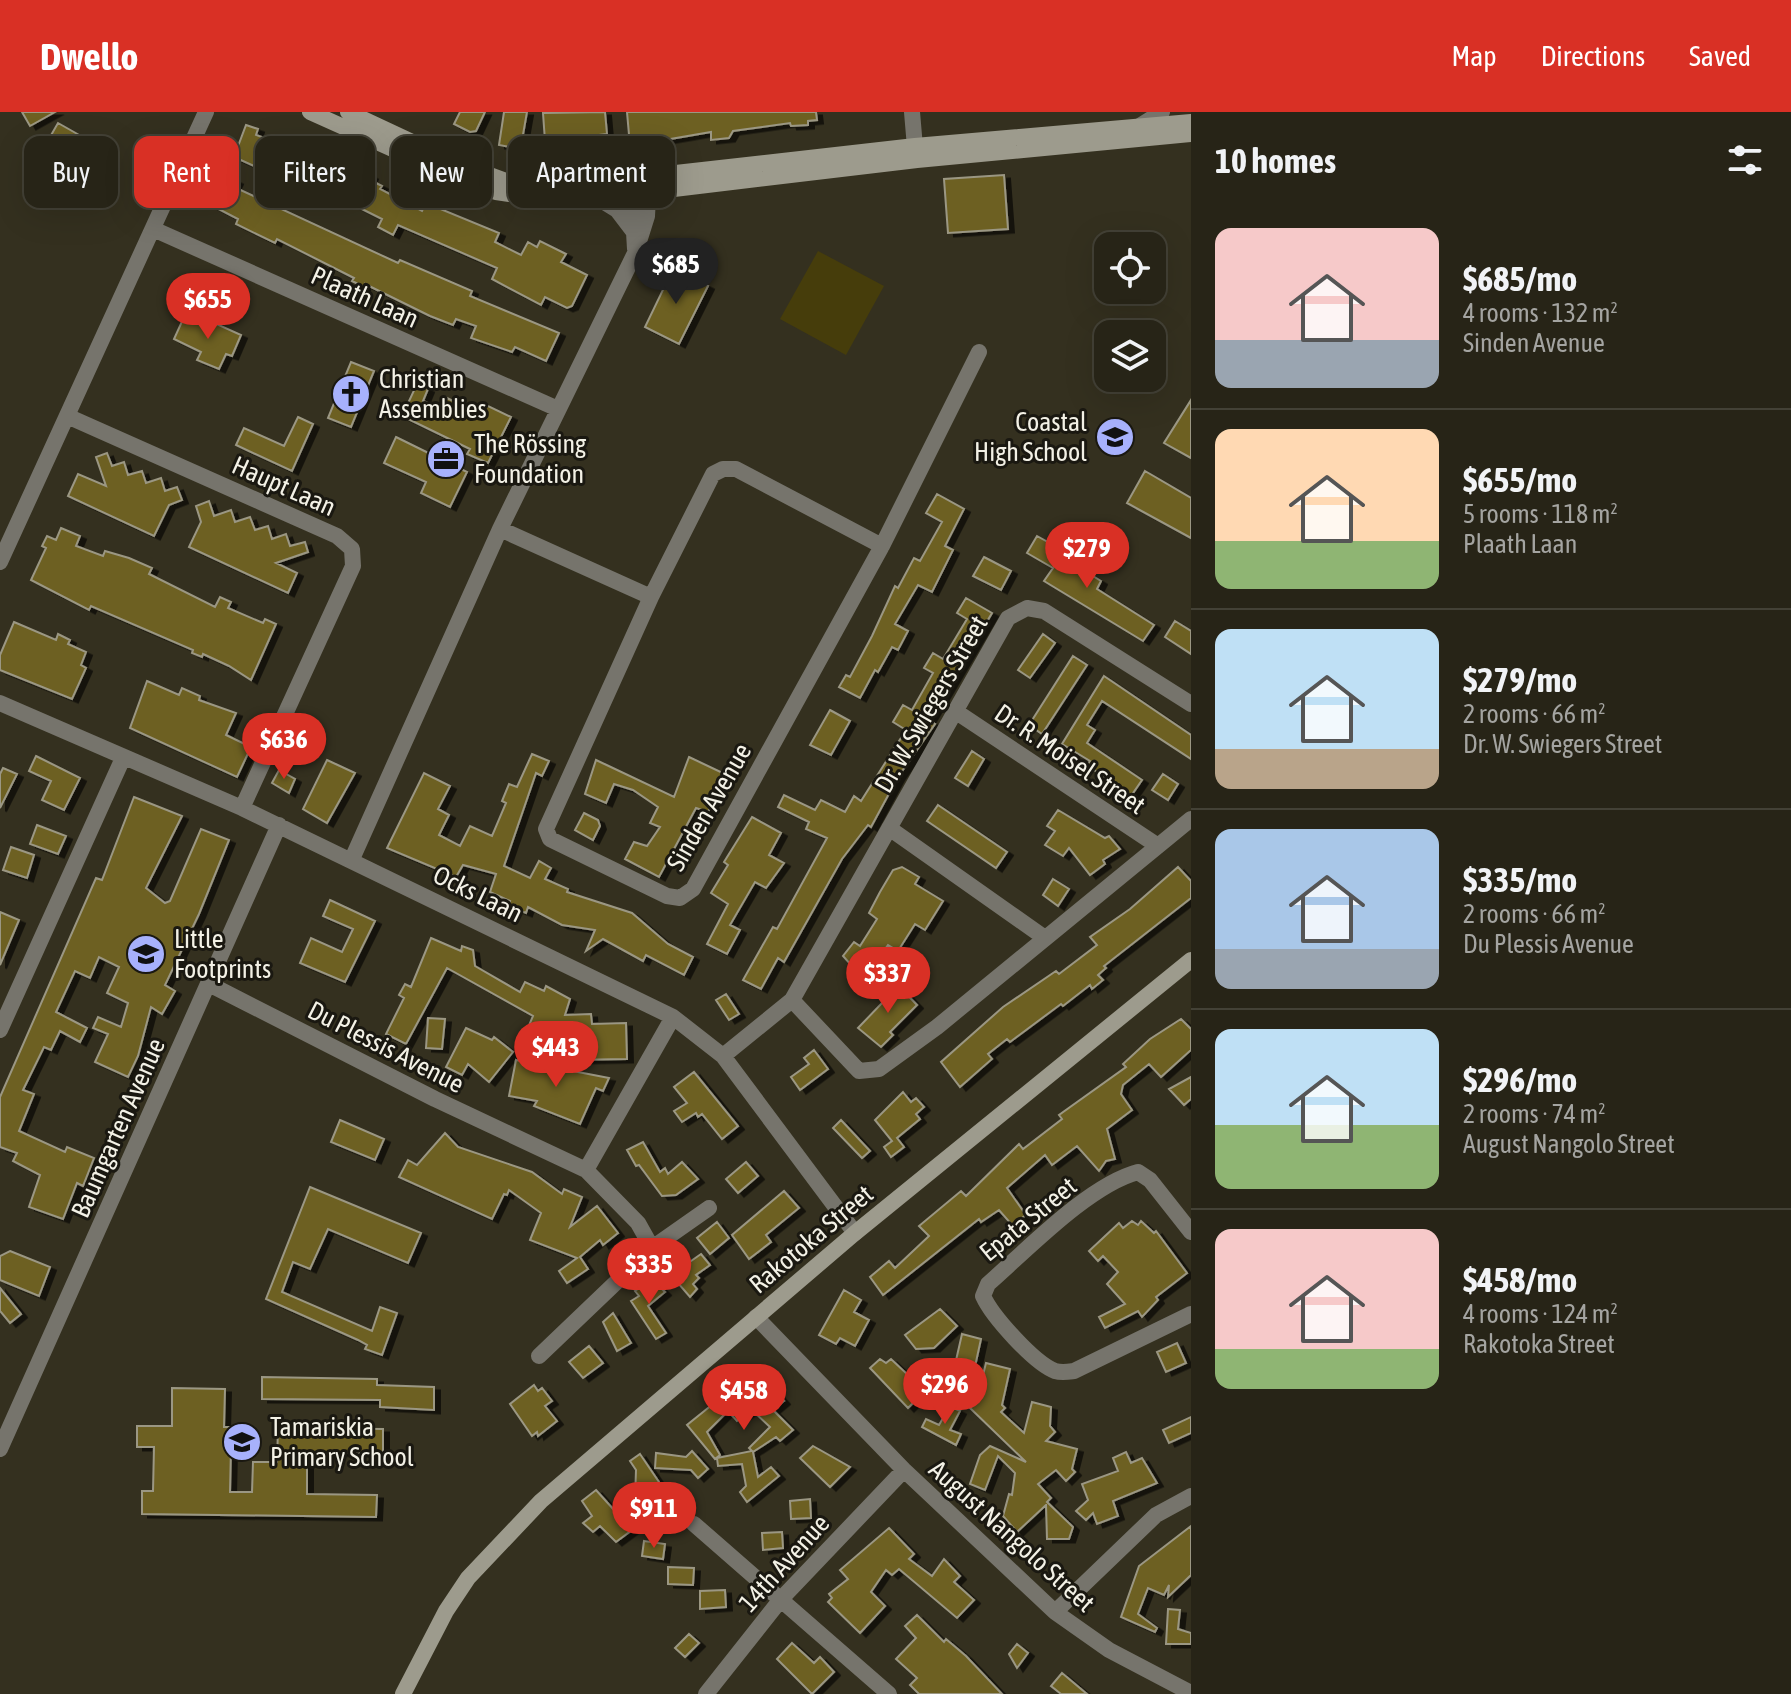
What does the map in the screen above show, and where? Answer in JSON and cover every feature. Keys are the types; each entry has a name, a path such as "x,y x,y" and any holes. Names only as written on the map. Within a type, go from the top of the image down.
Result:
{"street":[{"path":"0,562 201,117 219,112"},
{"path":"310,112 496,192 508,194"},
{"path":"348,112 508,181"},
{"path":"912,112 916,153"},
{"path":"1138,127 1162,112"},
{"path":"675,180 1191,122"},
{"path":"916,153 1191,134"},
{"path":"614,208 633,231"},
{"path":"636,208 633,231 636,251"},
{"path":"352,859 500,529 636,251 647,216 645,208"},
{"name":"Plaath Laan","path":"153,229 558,409"},
{"name":"Sinden Avenue","path":"882,546 736,469 723,469 713,474 651,597 546,829 550,839 667,896 680,898 693,889 882,546 979,352"},
{"name":"Haupt Laan","path":"67,416 337,536 352,549 353,566 242,808"},
{"path":"500,529 651,597"},
{"name":"Dr. W. Swiegers Street","path":"723,1056 792,1000 1008,618 1027,608 1044,611 1191,704"},
{"name":"Ocks Laan","path":"0,703 352,859 673,1017 723,1056 855,1233"},
{"name":"Dr. R. Moisel Street","path":"955,711 1158,846"},
{"path":"0,1030 123,758"},
{"path":"792,1000 859,1071 879,1069 937,1027 1191,819"},
{"name":"Baumgarten Avenue","path":"0,1449 279,825"},
{"path":"889,828 1045,938"},
{"name":"Rakotoka Street","path":"403,1694 446,1611 494,1546 541,1501 855,1233 1191,960"},
{"name":"Du Plessis Avenue","path":"209,984 435,1099 586,1170 638,1223 652,1248"},
{"path":"586,1170 673,1017"},
{"name":"Epata Street","path":"1191,1232 1150,1180 1138,1172 1122,1176 1061,1220 988,1284 983,1296 989,1310 1045,1366 1059,1373 1074,1371 1191,1314"},
{"path":"539,1356 652,1248 709,1208"},
{"name":"August Nangolo Street","path":"756,1317 904,1470 1055,1612 1109,1650 1191,1693"},
{"name":"14th Avenue","path":"706,1694 782,1598 904,1470"},
{"path":"1055,1612 1156,1515 1191,1496"},
{"path":"694,1524 889,1694"}],"shaded area":[{"path":"818,251 884,286 846,355 780,319"}],"building":[{"path":"22,112 55,112 30,126"},
{"path":"460,112 485,112 476,131 470,132 454,124"},
{"path":"504,112 527,112 523,136 508,136 508,147 499,145"},
{"path":"605,112 607,134 545,136 543,113"},
{"path":"627,112 816,112 817,120 808,121 808,125 791,126 790,123 733,131 729,138 711,140 711,132 675,138 629,136"},
{"path":"58,123 81,136 51,136"},
{"path":"246,125 258,129 256,135 259,136 255,136 255,166 239,159 239,144"},
{"path":"1004,175 1008,229 948,233 944,179"},
{"path":"375,182 391,195 391,208 416,208 422,211 424,208 438,208 499,233 495,242 521,255 528,242 537,247 540,241 566,254 561,262 587,275 572,306 567,308 545,297 541,305 492,279 497,268 398,225 393,235 378,227 382,219 360,208 375,208"},
{"path":"239,189 255,197 255,208 279,208 398,263 400,260 472,291 470,296 559,333 546,361 515,347 512,352 471,338 476,326 456,319 453,325 365,284 364,287 352,281 354,278 277,239 275,243 236,224 238,219 217,208 239,208"},
{"path":"673,269 708,286 679,344 645,327"},
{"path":"184,317 207,328 210,321 241,335 232,356 226,354 219,369 197,360 201,352 174,339"},
{"name":"Christian Assemblies","path":"351,362 374,371 351,427 328,418"},
{"path":"417,384 428,389 423,401 443,409 447,398 481,415 486,405 511,417 488,463 467,454 470,449 402,416"},
{"path":"1191,400 1191,458 1164,443"},
{"path":"298,417 313,424 292,471 236,445 244,428 284,446"},
{"path":"396,437 467,472 450,507 421,493 426,482 384,463"},
{"path":"107,453 112,466 124,462 128,475 142,471 146,483 161,478 165,491 177,487 182,500 169,505 154,536 68,496 78,474 106,486 96,457"},
{"path":"1145,471 1191,498 1191,538 1127,503"},
{"path":"937,494 964,509 945,546 953,550 932,592 918,585 895,624 908,631 898,650 892,647 878,672 875,670 860,698 839,687 846,675 850,677 895,586 898,588 914,558 920,561 942,522 926,513"},
{"path":"209,501 214,516 231,510 235,522 250,517 255,530 268,526 272,539 286,534 290,546 305,542 308,552 276,563 297,573 288,593 189,547 201,522 196,506"},
{"path":"61,528 80,536 76,546 103,556 105,551 129,558 152,568 149,574 215,607 220,597 231,602 228,608 263,623 265,619 276,624 251,680 203,654 202,657 192,653 193,650 91,606 89,610 31,580 46,548 42,546 47,536 56,540"},
{"path":"1037,536 1053,545 1051,550 1101,581 1097,589 1154,625 1143,641 1044,581 1053,568 1027,553"},
{"path":"984,557 1011,571 1001,590 973,576"},
{"path":"966,598 992,613 929,720 935,724 898,777 871,827 868,825 842,859 784,962 778,958 761,989 743,980 773,927 777,929 827,838 806,829 809,822 778,807 784,795 815,810 821,800 845,812 854,796 861,801 906,730 893,722 903,705 912,710 933,673 924,668 933,653 943,659 967,619 957,613"},
{"path":"1175,621 1191,631 1191,654 1165,637"},
{"path":"14,622 56,640 58,634 70,640 68,644 86,652 81,665 86,668 72,699 0,670 0,655"},
{"path":"1043,634 1055,643 1030,678 1018,670"},
{"path":"1073,656 1087,665 1042,734 1029,725"},
{"path":"1104,676 1191,735 1191,759 1102,701 1087,725 1095,730 1087,743 1142,780 1131,796 1087,765 1090,761 1062,744"},
{"path":"147,681 179,695 182,688 200,696 199,700 236,713 226,735 251,747 237,777 130,728"},
{"path":"830,710 850,721 831,755 810,745"},
{"path":"972,751 984,759 968,786 955,778"},
{"path":"532,754 549,761 542,776 536,773 504,866 530,878 539,861 551,868 545,879 568,889 567,892 632,913 668,944 693,957 684,975 646,955 643,961 603,939 586,951 595,930 562,925 528,907 526,913 508,906 510,901 490,892 496,874 463,865 456,877 387,848 424,773 450,786 438,809 449,815 439,835 460,846 470,826 492,836 506,803 502,801 509,784 517,787"},
{"path":"36,756 80,778 64,810 42,800 51,781 29,771"},
{"path":"689,757 727,775 708,812 696,808 659,877 625,859 634,842 647,846 660,827 650,823 658,807 633,790 614,784 606,803 585,794 596,760 674,797"},
{"path":"327,760 355,773 327,823 303,809"},
{"path":"3,768 17,774 0,808 0,774"},
{"path":"279,770 295,779 289,793 272,783"},
{"path":"1163,774 1178,784 1168,800 1152,790"},
{"path":"134,797 182,816 146,888 165,903 170,901 201,829 229,840 199,914 165,985 175,991 162,1014 151,1007 138,1056 128,1077 95,1062 108,1034 93,1028 98,1017 121,1027 128,1003 107,993 119,967 99,957 90,978 75,971 56,1012 87,1028 80,1042 60,1031 51,1050 44,1047 23,1090 34,1094 19,1131 65,1152 67,1147 94,1158 83,1186 77,1183 63,1219 29,1207 40,1175 13,1161 17,1153 0,1147 0,1097 96,878 102,880"},
{"path":"938,805 1007,852 996,868 927,821"},
{"path":"1058,810 1105,838 1109,836 1120,849 1103,860 1105,864 1090,875 1069,848 1063,856 1045,845 1055,831 1047,826"},
{"path":"584,813 598,820 600,826 593,840 575,830"},
{"path":"752,817 781,833 769,855 784,863 766,888 755,882 730,925 740,930 727,954 707,944 728,904 711,893 728,865 724,862"},
{"path":"37,825 66,836 58,854 30,844"},
{"path":"11,847 34,855 27,878 3,870"},
{"path":"902,867 919,877 915,884 943,901 925,930 915,924 898,951 888,945 867,974 859,974 843,956 854,942 860,946 877,919 869,913 880,892 893,870"},
{"path":"1178,867 1191,881 1191,898 1104,966 1106,968 1098,975 1103,980 1092,989 1090,985 988,1054 992,1059 960,1087 941,1062 1003,1007 1056,971 1059,974 1097,945 1090,937 1130,909"},
{"path":"1053,879 1069,889 1058,906 1043,895"},
{"path":"330,900 375,921 345,982 300,963 311,938 342,952 353,929 323,916"},
{"path":"0,912 19,920 0,965"},
{"path":"431,938 461,951 462,946 473,950 475,966 520,992 525,982 544,991 546,986 570,999 565,1015 591,1014 592,1024 626,1023 627,1059 569,1060 525,1035 533,1016 447,968 406,1044 386,1034 404,998 399,995 405,984 411,987"},
{"path":"895,982 917,1005 890,1032 893,1035 881,1047 858,1028 883,1002 879,998"},
{"path":"726,994 739,1014 729,1020 716,1000"},
{"path":"428,1018 445,1019 442,1049 426,1048"},
{"path":"1181,1019 1191,1029 1191,1050 1161,1077 1149,1064 1123,1085 1121,1094 1132,1110 1107,1129 1115,1159 1106,1161 1099,1171 1077,1146 1052,1165 1045,1155 1007,1188 1026,1215 1012,1225 999,1210 981,1222 979,1219 883,1295 870,1277 889,1261 895,1268 929,1236 919,1226 961,1191 966,1196 1019,1144 1023,1149 1062,1119 1059,1115 1126,1067 1123,1064 1150,1039"},
{"path":"466,1028 492,1040 494,1037 513,1052 489,1082 468,1064 462,1075 446,1067"},
{"path":"814,1050 828,1069 800,1090 791,1077 809,1064 804,1058"},
{"path":"516,1060 609,1078 603,1091 596,1088 580,1124 534,1106 537,1101 509,1096"},
{"path":"694,1072 738,1126 722,1139 702,1114 698,1117 696,1113 682,1122 674,1111 687,1103 674,1087"},
{"path":"1191,1077 1191,1099 1184,1105 1169,1089"},
{"path":"903,1092 911,1102 916,1098 924,1107 916,1114 920,1119 897,1138 904,1147 891,1157 884,1147 892,1141 875,1120"},
{"path":"340,1120 384,1139 375,1160 331,1142"},
{"path":"841,1120 870,1151 862,1158 833,1128"},
{"path":"445,1133 458,1147 532,1172 562,1194 564,1189 582,1197 570,1227 597,1206 618,1233 603,1245 600,1240 580,1257 588,1269 567,1283 559,1271 577,1258 530,1240 541,1213 509,1190 492,1219 399,1177 408,1160 417,1165"},
{"path":"643,1142 660,1172 665,1168 668,1174 682,1162 698,1179 676,1195 662,1196 639,1165 636,1166 627,1150"},
{"path":"746,1162 758,1176 738,1193 726,1179"},
{"path":"310,1187 421,1233 408,1263 328,1229 310,1269 293,1262 282,1292 372,1331 380,1307 397,1313 382,1355 365,1349 367,1345 358,1340 266,1299"},
{"path":"784,1191 799,1208 766,1235 771,1242 749,1259 732,1235"},
{"path":"1132,1221 1138,1225 1141,1221 1154,1233 1156,1231 1187,1273 1156,1297 1158,1300 1142,1317 1138,1311 1105,1328 1099,1317 1125,1304 1107,1284 1118,1272 1103,1256 1098,1261 1089,1251 1119,1223 1123,1228"},
{"path":"717,1222 729,1238 710,1254 697,1238"},
{"path":"10,1251 50,1267 39,1296 0,1280 0,1256"},
{"path":"701,1254 710,1265 696,1275 699,1278 693,1284 697,1289 690,1297 671,1275"},
{"path":"652,1279 665,1292 648,1306 666,1333 656,1339 631,1301 639,1296 635,1291"},
{"path":"0,1288 21,1314 10,1323 0,1311"},
{"path":"844,1290 861,1300 854,1312 869,1320 855,1346 840,1338 836,1344 819,1335"},
{"path":"940,1309 957,1326 934,1348 916,1349 905,1335"},
{"path":"613,1313 631,1343 617,1351 603,1322"},
{"path":"962,1334 981,1339 976,1362 949,1391"},
{"path":"1177,1343 1186,1363 1166,1372 1157,1352"},
{"path":"589,1346 603,1363 583,1378 569,1362"},
{"path":"880,1359 886,1363 891,1359 925,1391 908,1408 870,1368"},
{"path":"986,1363 1010,1369 1002,1405 1005,1408 1001,1412 1024,1433 1032,1402 1051,1407 1050,1426 1055,1432 1046,1441 1077,1449 1072,1469 1075,1472 1066,1481 1056,1470 1038,1484 1051,1498 1047,1502 1073,1527 1069,1539 1047,1539 1046,1505 1017,1532 1003,1516 1009,1494 1012,1495 1015,1473 998,1456 985,1490 970,1484 980,1455 990,1446 1026,1462 970,1408 976,1403"},
{"path":"262,1377 377,1379 377,1385 434,1387 434,1410 380,1407 380,1400 262,1399"},
{"path":"745,1381 762,1401 774,1390 784,1401 773,1410 793,1430 780,1441 776,1437 753,1452 758,1477 771,1467 779,1476 747,1502 740,1492 746,1486 742,1464 718,1466 717,1458 752,1451 749,1448 770,1427 752,1410 737,1421 728,1411 707,1432 720,1455 715,1459 687,1425 718,1400 715,1397 724,1390 727,1393"},
{"path":"534,1385 538,1391 542,1388 552,1401 545,1406 557,1421 538,1436 537,1432 532,1436 510,1404"},
{"path":"172,1388 225,1389 224,1427 242,1427 242,1448 231,1448 230,1492 252,1492 253,1462 277,1462 278,1428 383,1429 383,1453 307,1452 307,1494 377,1495 376,1517 142,1514 142,1491 153,1491 154,1447 137,1447 137,1426 172,1426"},
{"path":"950,1406 960,1411 950,1430 961,1434 956,1445 922,1427 926,1419 939,1425"},
{"path":"1191,1417 1191,1433 1169,1443 1163,1430"},
{"path":"813,1446 850,1467 830,1487 800,1458"},
{"path":"692,1451 708,1469 698,1478 691,1470 655,1468 656,1453 686,1457"},
{"path":"1126,1452 1131,1463 1142,1458 1157,1483 1113,1501 1118,1516 1097,1524 1093,1513 1086,1520 1076,1511 1088,1500 1082,1484 1118,1471 1113,1458"},
{"path":"640,1454 659,1482 658,1500 635,1499 636,1470 630,1461"},
{"path":"596,1490 632,1530 616,1542 600,1526 593,1532 583,1523 592,1516 582,1501"},
{"path":"810,1499 811,1518 791,1519 790,1501"},
{"path":"1191,1526 1191,1575 1168,1597 1169,1585 1164,1595 1148,1588 1138,1614 1157,1628 1155,1632 1121,1617 1139,1566"},
{"path":"889,1528 914,1554 909,1559 932,1576 944,1559 960,1576 954,1582 974,1600 957,1618 899,1569 892,1575 886,1570 871,1592 885,1606 860,1633 828,1602 832,1598 829,1594 848,1579 840,1570"},
{"path":"782,1532 783,1548 763,1550 762,1533"},
{"path":"644,1541 665,1544 663,1559 642,1556"},
{"path":"668,1567 694,1568 693,1585 668,1584"},
{"path":"725,1590 726,1607 700,1609 700,1591"},
{"path":"1168,1609 1180,1610 1178,1629 1191,1633 1191,1644 1166,1644"},
{"path":"917,1615 944,1642 946,1639 966,1656 1002,1694 919,1694 910,1685 917,1678 896,1659 916,1638 905,1626"},
{"path":"689,1634 699,1643 685,1657 675,1648"},
{"path":"792,1643 814,1663 820,1657 834,1672 812,1694 777,1659"},
{"path":"1017,1644 1028,1653 1017,1668 1009,1654"},
{"path":"1062,1673 1087,1694 1061,1694 1051,1686"}],"place":[{"name":"Christian Assemblies","path":"351,394"},
{"name":"Coastal High School","path":"1115,437"},
{"name":"The Rössing Foundation","path":"446,459"},
{"name":"Little Footprints","path":"146,954"},
{"name":"Tamariskia Primary School","path":"242,1442"}]}
